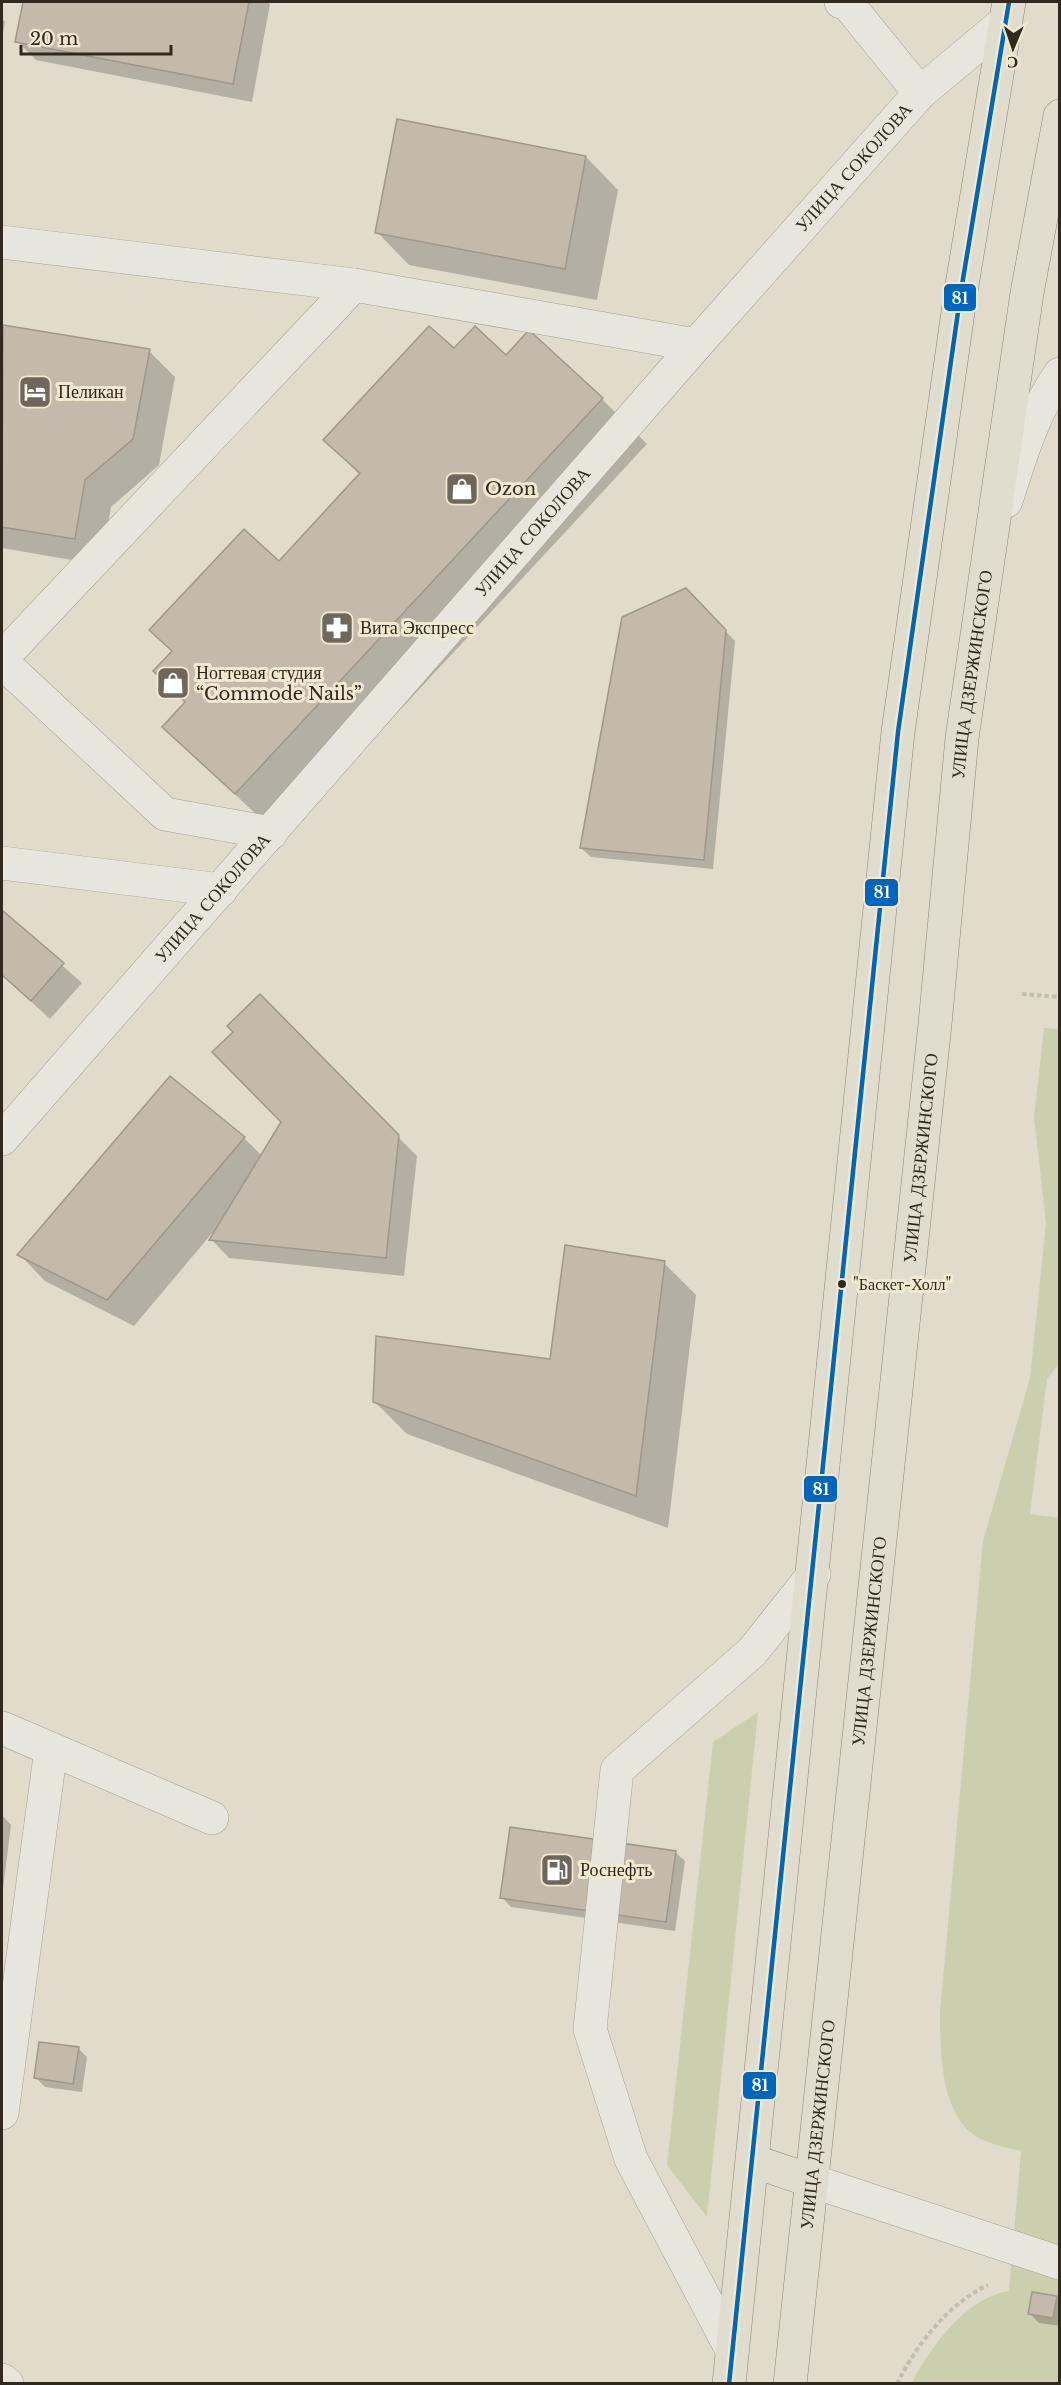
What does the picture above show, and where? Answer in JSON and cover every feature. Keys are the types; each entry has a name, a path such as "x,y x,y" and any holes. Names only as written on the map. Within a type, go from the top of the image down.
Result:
{"main road":[{"path":"729,2384 814,1574 898,732 961,291 1007,12"},
{"name":"УЛИЦА ДЗЕРЖИНСКОГО","path":"790,2384 962,738 1027,293 1059,116"},
{"path":"753,2161 812,2181"}],"street":[{"path":"841,2 847,3 920,93"},
{"name":"УЛИЦА СОКОЛОВА","path":"2,1139 696,345 920,93 1007,12"},
{"path":"2,242 354,285 696,345"},
{"path":"271,833 165,814 2,660 354,285"},
{"path":"987,560 1021,453 1047,392 1059,374"},
{"path":"2,863 221,890"},
{"path":"732,2350 631,2159 590,2029 617,1770 752,1652 814,1574"},
{"path":"2,1728 212,1818"},
{"path":"2,2113 51,1749"},
{"path":"812,2181 1059,2263"},
{"path":"2,2380 7,2384"}],"path":[{"path":"1022,994 1059,997"},
{"path":"897,2384 908,2361 933,2329 976,2290 993,2282"}],"green space":[{"path":"1044,1028 1059,1029 1059,1364 1047,1379 1030,1514 1060,1518 1059,2383 911,2384 928,2355 964,2314 978,2303 1009,2291 1021,2151 981,2139 967,2130 957,2116 945,2083 940,2012 983,1541 1030,1378 1046,1223 1034,1117"},
{"path":"758,1712 707,2217 667,2165 713,1742"}],"building":[{"path":"23,2 249,2 233,84 15,42"},
{"path":"397,119 586,156 565,269 375,233"},
{"path":"3,325 150,349 133,439 85,480 75,539 2,527"},
{"path":"429,326 454,348 475,326 506,355 529,330 603,398 235,794 162,727 185,702 153,671 172,651 149,630 244,529 279,561 360,473 323,440"},
{"path":"686,588 726,630 704,860 580,848 622,617"},
{"path":"2,910 64,963 31,1001 2,975"},
{"path":"260,994 399,1135 386,1258 209,1240 281,1122 212,1052 233,1032 227,1026"},
{"path":"170,1076 245,1137 107,1300 17,1255"},
{"path":"565,1245 665,1261 636,1496 373,1402 376,1336 550,1359"},
{"path":"510,1827 676,1851 666,1922 500,1898"},
{"path":"39,2042 79,2047 73,2084 34,2078"},
{"path":"1032,2292 1057,2296 1053,2318 1028,2314"}],"transit line":[{"name":"81","path":"729,2384 898,732 961,291 1009,2"}],"place":[{"name":"Пеликан","path":"35,392"},
{"name":"Ozon","path":"462,489"},
{"name":"Вита Экспресс","path":"337,628"},
{"name":"Ногтевая студия “Commode Nails”","path":"173,683"},
{"name":"\"Баскет-Холл\"","path":"842,1284"},
{"name":"Роснефть","path":"557,1870"}]}
